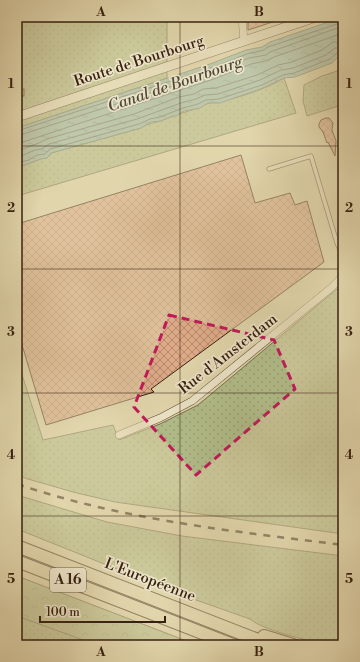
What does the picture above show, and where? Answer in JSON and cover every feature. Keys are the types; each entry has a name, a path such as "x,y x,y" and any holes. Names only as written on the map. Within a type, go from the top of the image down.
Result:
{"highway":[{"name":"L'Européenne","path":"17,546 271,645"},
{"path":"42,556 267,637 294,645"},
{"name":"L'Européenne","path":"17,561 233,645"},
{"path":"118,600 220,645"}],"main road":[{"name":"Route de Bourbourg","path":"17,117 316,17"}],"street":[{"path":"242,17 244,41"},
{"name":"Rue d'Amsterdam","path":"119,435 160,418 192,401 325,293 343,276"}],"lane":[{"path":"269,169 311,156 337,243 343,257"}],"highlighted area":[{"path":"169,315 274,340 295,389 196,475 134,407"}],"green space":[{"path":"17,17 167,17 167,78 17,128"},
{"path":"343,69 343,188 338,106 307,116 303,101 304,85 322,76"},
{"path":"284,78 296,113 17,196 17,167 49,156 51,153 141,128 199,108 209,103 227,100 247,94 267,87"},
{"path":"343,284 343,534 115,502 73,492 17,475 17,359 43,440 113,425 119,440 160,424 198,405"},
{"path":"17,495 107,522 182,536 343,556 343,645 312,641 273,630 250,619 179,594 17,529"},
{"path":"17,576 197,645 17,645"},
{"path":"17,576 197,645 97,645 17,616"}],"water":[{"name":"Canal de Bourbourg","path":"343,17 343,58 339,56 332,63 295,77 284,78 263,88 220,103 208,103 200,108 184,111 176,116 161,121 151,122 141,128 51,153 47,158 17,167 17,128 210,64 246,50 262,47 270,42"}],"building":[{"path":"248,17 285,17 285,18 248,30"},
{"path":"17,89 24,89 24,96 17,96"},
{"path":"329,118 333,123 332,130 336,141 335,156 319,127 321,120"},
{"path":"241,155 255,203 290,193 295,205 307,201 324,262 151,389 154,392 46,425 17,328 17,224"}],"railway":[{"path":"17,484 97,507 178,523 343,545"}]}
